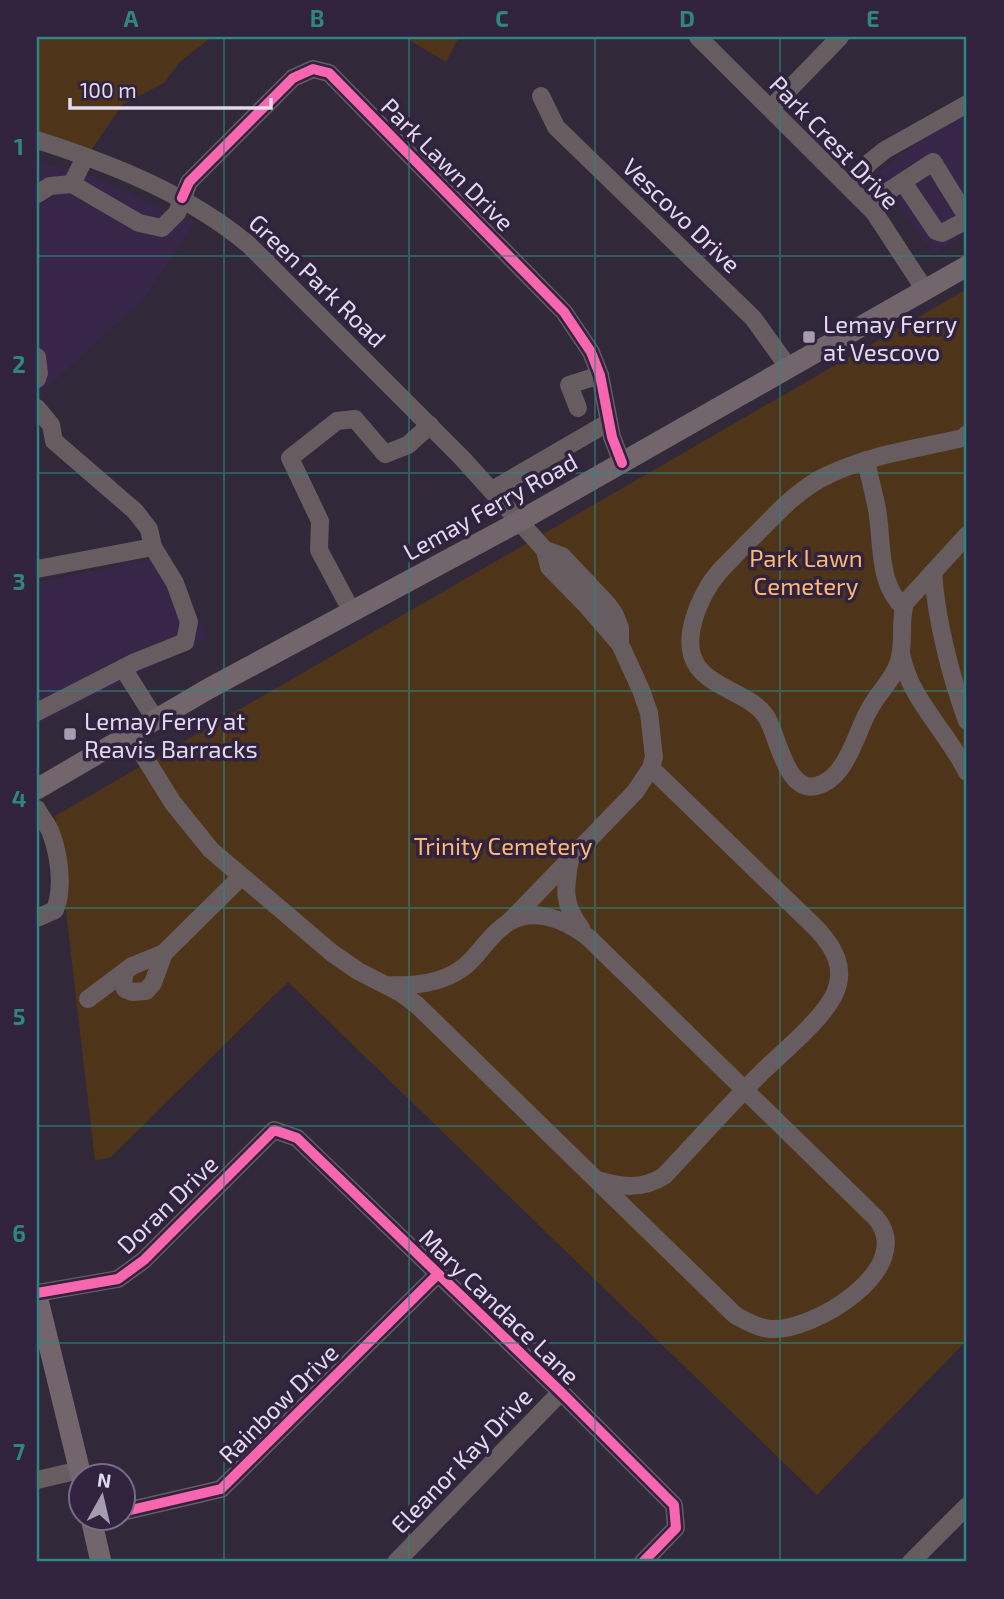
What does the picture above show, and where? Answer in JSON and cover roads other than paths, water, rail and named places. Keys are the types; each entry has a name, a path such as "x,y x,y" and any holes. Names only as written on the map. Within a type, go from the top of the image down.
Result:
{"main road":[{"name":"Lemay Ferry Road","path":"37,789 155,719 518,522 967,266"},
{"path":"37,1295 77,1462"},
{"path":"95,1532 101,1562"}],"street":[{"name":"Park Crest Drive","path":"698,37 867,205 925,290"},
{"path":"771,108 839,37"},
{"name":"Park Lawn Drive","path":"72,184 139,223 162,228 177,213 189,182 293,78 313,69 329,73 564,312 591,352 600,375 609,422 622,463"},
{"name":"Vescovo Drive","path":"541,96 556,127 753,318 789,368"},
{"path":"849,187 870,162 885,150 967,104"},
{"name":"Green Park Road","path":"37,140 85,157 181,198 215,218 249,245 429,425 545,550 549,568 620,644 649,713 654,757 652,768"},
{"path":"41,187 72,184 85,157"},
{"path":"867,205 933,162 967,218 942,233 936,231 903,182"},
{"path":"37,357 37,379"},
{"path":"578,408 569,385 600,375"},
{"path":"37,408 51,425 54,441 135,511 149,529 153,547 174,583 189,622 185,642 124,668 37,712"},
{"path":"352,612 319,550 320,521 290,458 337,421 355,419 385,454 408,444 429,425"},
{"path":"492,490 609,422"},
{"path":"901,653 894,675 869,709 850,754 834,774 816,786 806,786 791,774 767,718 757,706 709,678 697,666 692,655 691,634 707,588 719,572 788,502 805,489 821,479 866,460 895,451 962,438 967,434"},
{"path":"866,460 877,508 887,583 896,600 904,608"},
{"path":"966,539 933,572 904,608 901,616 901,653 904,673 915,694 954,748 967,772"},
{"path":"37,569 153,547"},
{"path":"933,572 934,587 960,676 967,722"},
{"path":"124,668 155,719"},
{"path":"130,734 173,803 211,850 332,953 417,1005 735,1315 768,1329 811,1322 834,1310 873,1275 884,1249 884,1228 589,938 554,917 535,916 510,921"},
{"path":"387,985 425,984 464,967 635,792 652,768 818,930 838,958 839,976 836,991 826,1008 744,1090 664,1177 654,1183 631,1213"},
{"path":"37,809 44,841 59,874 59,900 55,910 37,918"},
{"path":"570,859 565,884 568,909 589,938"},
{"path":"88,999 125,971 164,953 241,877"},
{"path":"125,971 125,989 132,992 146,991 153,983 164,953"},
{"name":"Mary Candace Lane","path":"274,1130 297,1138 561,1392 674,1505 676,1528 643,1562"},
{"name":"Doran Drive","path":"37,1295 117,1279 144,1260 274,1130"},
{"path":"597,1180 631,1186 654,1183"},
{"name":"Rainbow Drive","path":"136,1509 221,1489 437,1275"},
{"name":"Eleanor Kay Drive","path":"396,1562 561,1392"},
{"path":"37,1480 66,1476"},
{"path":"911,1562 967,1506"}],"place":[{"name":"Lemay Ferry at Vescovo","path":"809,337"},
{"name":"Lemay Ferry at Reavis Barracks","path":"70,734"}],"park label":[{"name":"Park Lawn Cemetery","path":"806,571"},
{"name":"Trinity Cemetery","path":"503,845"}]}
